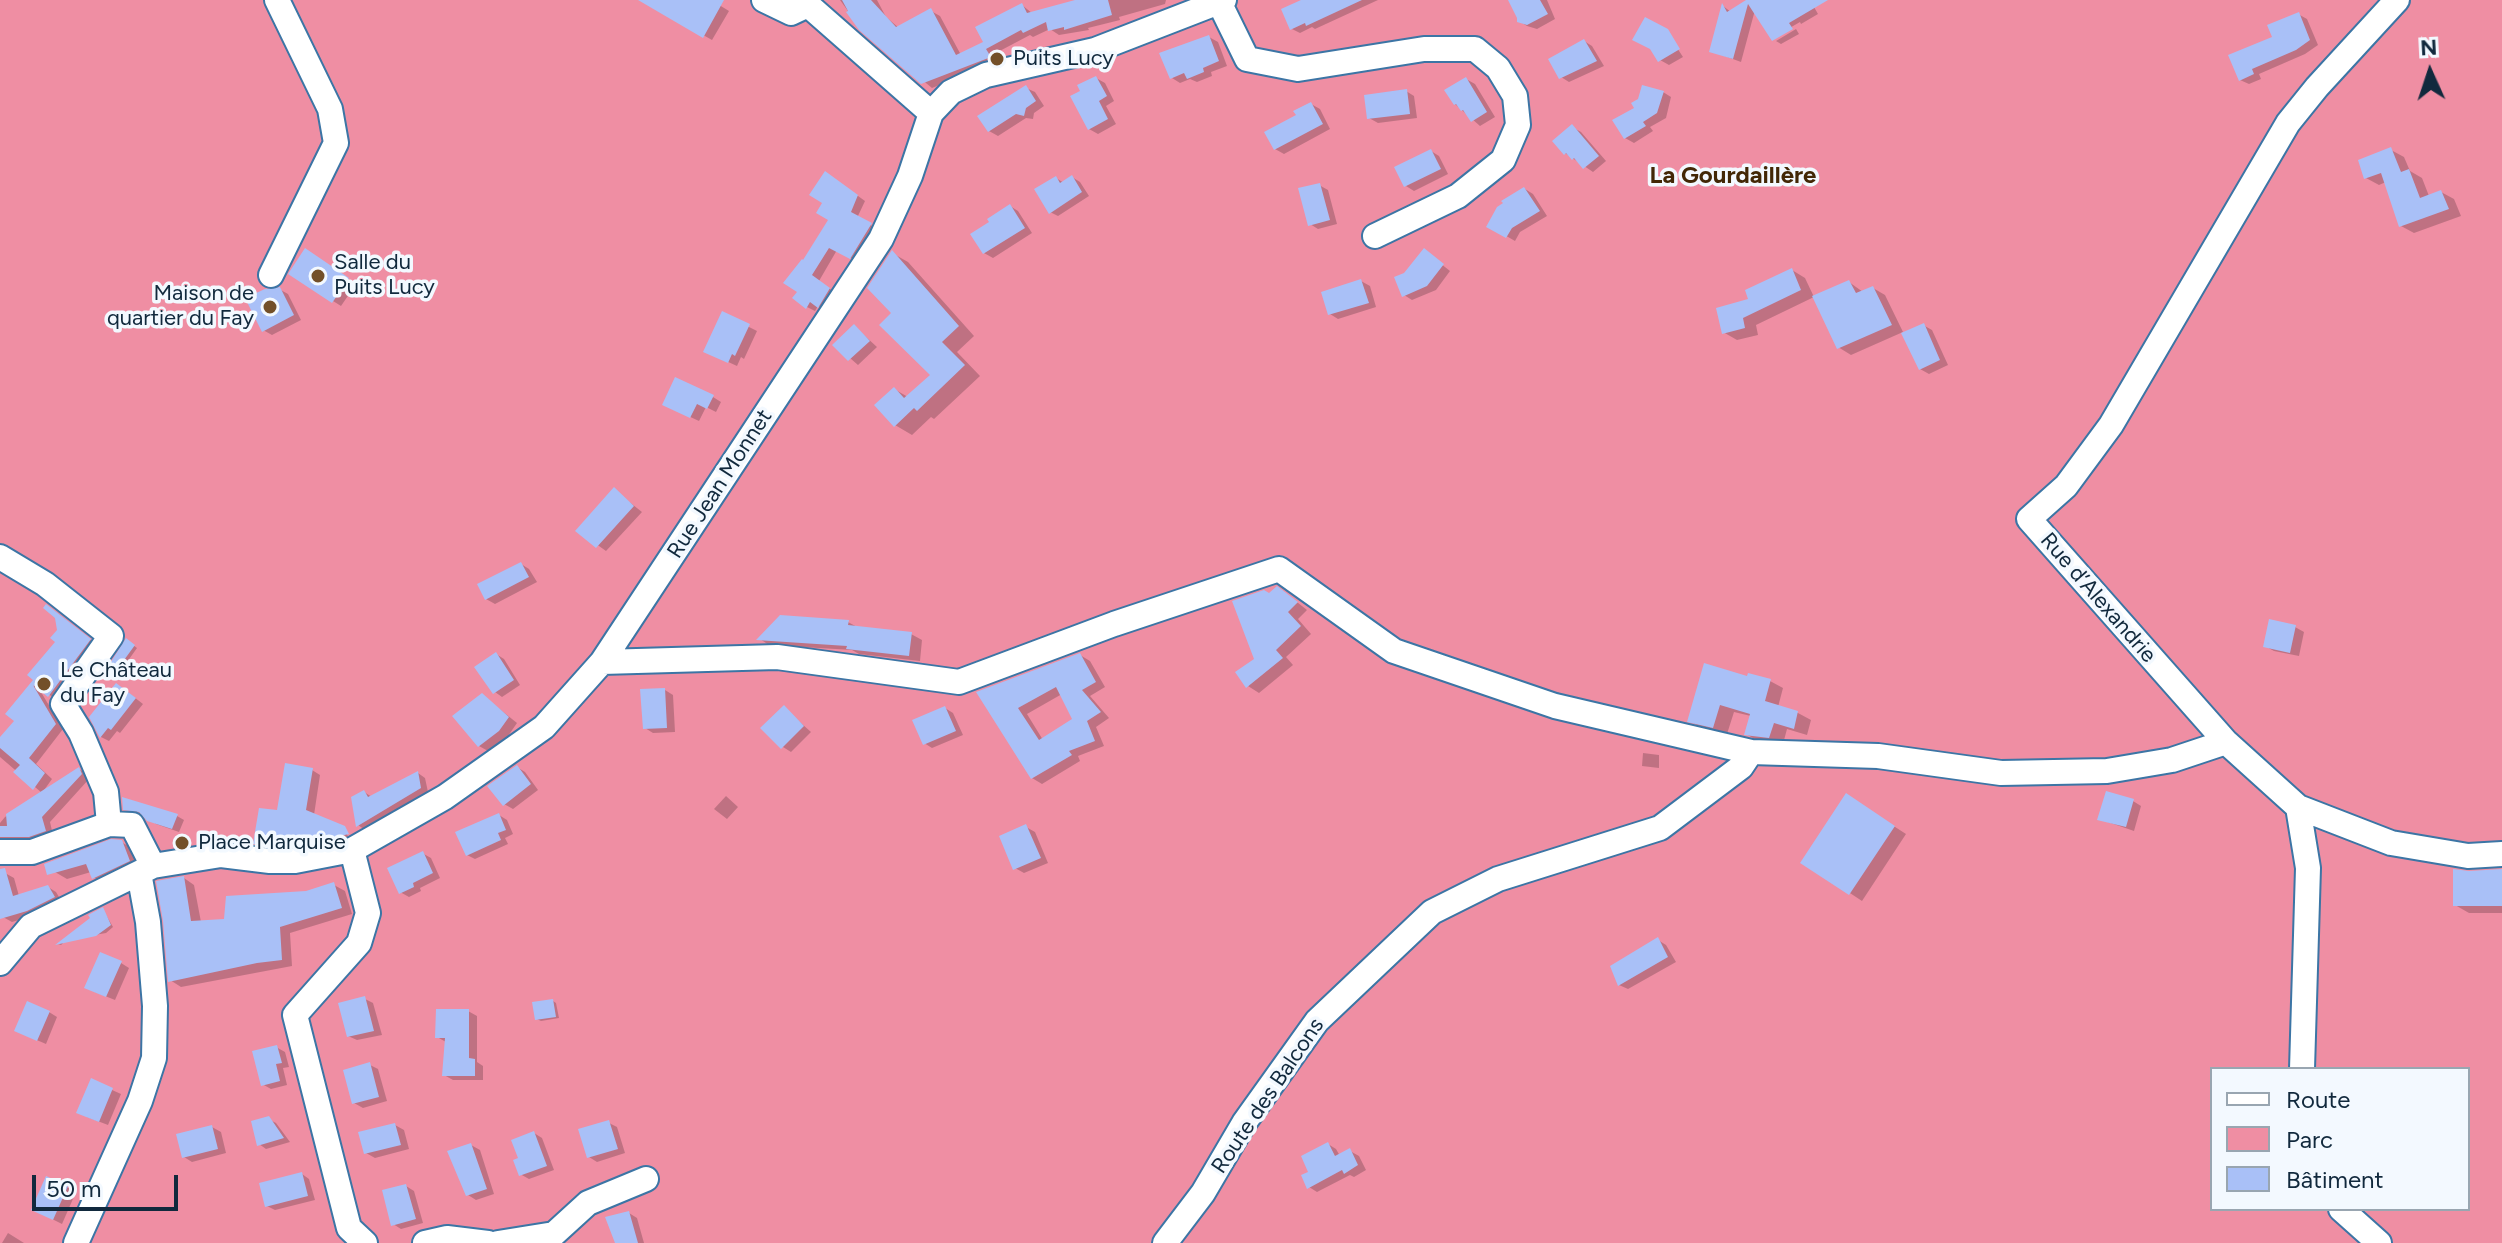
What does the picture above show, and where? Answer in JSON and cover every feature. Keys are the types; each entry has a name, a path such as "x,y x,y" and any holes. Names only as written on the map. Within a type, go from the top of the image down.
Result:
{"street":[{"path":"271,275 336,143 330,109 277,0"},
{"path":"764,0 791,13 809,2 931,113 951,92 986,75 1095,50 1221,1 1247,59 1298,69 1424,49 1475,49 1498,68 1515,96 1518,125 1503,160 1458,196 1375,236"},
{"name":"Rue d’Alexandrie","path":"2298,807 2226,742 2029,519 2066,486 2111,425 2288,123 2397,0"},
{"name":"Rue Jean Monnet","path":"0,963 31,926 146,870 221,855 295,861 352,850 445,797 544,727 602,662 881,239 910,176 931,113"},
{"path":"0,557 45,584 111,636 63,704 81,733 106,792 109,824"},
{"path":"602,662 777,657 959,682 1114,624 1279,569 1394,651 1555,706 1751,752 1878,756 2001,773 2107,771 2172,760 2226,742"},
{"name":"Route des Balcons","path":"1165,1243 1203,1193 1244,1123 1317,1021 1432,912 1498,879 1660,828 1741,767 1751,752"},
{"path":"2298,807 2391,843 2468,856 2502,854"},
{"path":"2298,807 2308,868 2302,1067"},
{"path":"0,852 32,852 109,824 132,825 146,870 155,1006 154,1058 140,1101 76,1243"},
{"path":"352,850 368,913 359,943 295,1015 349,1228 365,1243"},
{"path":"498,1243 554,1234 588,1203 646,1179"},
{"path":"2343,1211 2379,1243"},
{"path":"425,1243 447,1238 488,1243"}],"green space":[{"path":"0,0 2502,0 2502,1243 0,1243"}],"building":[{"path":"638,0 724,0 703,38"},
{"path":"842,0 871,0 896,27 931,8 956,55 983,42 975,27 1022,3 1027,13 1075,0 1108,0 1112,15 1064,30 1064,27 1048,31 1046,22 1023,33 1021,30 986,49 991,57 921,84 859,30 846,12"},
{"path":"1301,0 1362,0 1306,26 1305,23 1290,30 1281,9"},
{"path":"1508,0 1540,0 1548,14 1527,25 1517,22"},
{"path":"1746,0 1828,0 1789,23 1793,29 1772,41 1748,4 1733,59 1709,52 1722,3 1727,12"},
{"path":"2299,12 2310,40 2296,50 2252,69 2254,74 2239,81 2228,55 2272,37 2267,25"},
{"path":"1645,17 1668,29 1680,49 1658,62 1650,49 1632,40"},
{"path":"1209,35 1219,61 1187,79 1184,73 1170,79 1159,53"},
{"path":"1584,39 1597,61 1559,79 1548,59"},
{"path":"1096,76 1107,96 1099,101 1108,119 1088,130 1070,96 1080,91 1077,85"},
{"path":"1466,77 1487,112 1471,122 1444,90"},
{"path":"1026,85 1036,101 1026,108 1024,116 1016,114 988,132 977,116"},
{"path":"1642,85 1664,91 1657,113 1643,122 1646,126 1624,139 1612,120 1634,108 1631,103 1638,99"},
{"path":"1407,89 1410,114 1367,119 1364,95"},
{"path":"1311,102 1323,124 1274,150 1264,132 1296,115 1293,111"},
{"path":"1572,124 1599,156 1583,169 1552,141"},
{"path":"2391,147 2401,172 2409,169 2420,198 2441,190 2449,209 2399,227 2381,173 2364,179 2358,160"},
{"path":"1431,149 1441,169 1404,187 1394,167"},
{"path":"825,171 858,195 851,212 872,223 850,259 829,248 812,275 830,288 818,308 810,302 806,309 792,298 797,292 783,283 803,260 828,220 816,213 822,203 809,195"},
{"path":"1072,175 1082,192 1049,214 1034,189 1056,176 1060,183"},
{"path":"1320,183 1330,220 1308,226 1298,188"},
{"path":"1524,187 1540,211 1512,228 1506,238 1486,227 1497,207 1503,203 1501,201"},
{"path":"1010,204 1025,228 983,254 970,234"},
{"name":"Salle du Puits Lucy","path":"305,248 349,278 332,303 288,274"},
{"path":"1424,248 1444,264 1427,286 1402,297 1394,277 1404,273"},
{"path":"892,250 959,326 942,342 965,365 917,411 914,408 894,427 874,405 894,387 904,398 930,375 879,325 891,313 867,288"},
{"path":"1792,268 1801,290 1743,318 1745,328 1722,334 1716,308 1748,299 1745,290"},
{"path":"1361,279 1369,303 1328,315 1321,292"},
{"path":"1849,280 1856,293 1873,286 1892,325 1837,349 1812,296"},
{"name":"Maison de quartier du Fay","path":"280,287 294,315 262,332 245,298 265,289"},
{"path":"722,311 750,324 735,356 732,354 728,363 703,352"},
{"path":"1924,323 1940,360 1919,370 1901,333"},
{"path":"854,324 870,341 848,361 832,345"},
{"path":"675,377 714,395 707,409 697,404 690,418 662,405"},
{"path":"614,487 634,506 596,548 575,531"},
{"path":"521,562 529,577 485,600 477,584"},
{"path":"1277,586 1298,602 1288,612 1301,626 1276,650 1283,658 1246,688 1235,672 1254,659 1232,601 1264,590 1269,593"},
{"path":"46,604 91,639 48,697 33,685 56,724 29,758 45,773 33,790 13,772 20,765 0,748 0,737 14,721 5,714 33,680 27,675 55,642 50,638 57,630 55,618 43,608"},
{"path":"780,615 849,620 848,625 912,632 909,656 846,649 847,646 756,640"},
{"path":"2269,619 2296,625 2290,653 2263,647"},
{"path":"126,638 135,645 111,678 104,673"},
{"path":"496,652 514,680 493,694 474,667"},
{"path":"1080,653 1096,682 1082,690 1101,712 1087,721 1095,741 1069,751 1072,755 1031,779 976,692","holes":["1056,687 1072,719 1039,740 1018,708"]},
{"path":"1704,663 1747,676 1748,673 1771,679 1765,701 1798,711 1794,729 1774,723 1769,738 1744,735 1750,714 1720,705 1713,728 1687,722"},
{"path":"116,683 136,698 111,730 108,728 100,738 89,717"},
{"path":"665,688 667,728 643,729 640,689"},
{"path":"482,693 509,717 499,731 478,747 452,716"},
{"path":"784,705 804,726 781,749 760,728"},
{"path":"945,706 956,731 923,745 912,720"},
{"path":"285,763 313,768 306,810 345,826 349,834 294,846 253,844 259,808 277,810"},
{"path":"517,765 531,784 503,806 487,786"},
{"path":"79,767 82,774 42,817 46,831 29,837 0,837 0,826 7,826 6,814"},
{"path":"418,771 421,788 356,827 351,797 364,790 368,797"},
{"path":"2106,791 2134,799 2126,827 2097,820"},
{"path":"1846,793 1895,826 1849,895 1800,863"},
{"path":"122,797 178,814 172,829 147,821 139,812 123,810"},
{"path":"499,813 506,830 498,833 501,840 466,856 455,832"},
{"path":"1026,824 1041,858 1013,870 999,836"},
{"path":"111,839 122,840 130,861 92,879 86,864 47,875 44,864"},
{"path":"423,851 433,873 399,894 387,868"},
{"path":"5,868 13,896 48,885 55,897 27,911 0,919 0,869"},
{"path":"2453,869 2502,869 2502,906 2453,906"},
{"path":"184,876 191,921 224,919 226,896 306,891 334,882 342,908 280,927 282,960 168,982 156,881"},
{"path":"103,907 111,925 96,936 55,945 90,918 88,915"},
{"path":"1658,937 1668,957 1618,986 1610,966"},
{"path":"100,952 122,961 106,997 84,988"},
{"path":"365,996 374,1031 347,1037 338,1003"},
{"path":"553,999 556,1017 535,1020 532,1002"},
{"path":"27,1001 50,1011 37,1041 14,1031"},
{"path":"436,1009 469,1009 469,1058 475,1059 475,1076 442,1076 445,1038 435,1038"},
{"path":"277,1045 282,1063 276,1064 280,1081 261,1086 252,1051"},
{"path":"370,1062 379,1097 352,1104 343,1070"},
{"path":"91,1078 113,1088 99,1122 76,1113"},
{"path":"269,1116 284,1138 257,1146 251,1121"},
{"path":"609,1120 618,1149 587,1158 578,1129"},
{"path":"395,1123 401,1145 364,1154 358,1132"},
{"path":"212,1125 218,1149 182,1158 176,1134"},
{"path":"534,1131 547,1166 519,1176 513,1160 518,1158 511,1140"},
{"path":"1328,1142 1335,1156 1350,1148 1358,1165 1307,1189 1301,1175 1308,1172 1301,1156"},
{"path":"471,1143 487,1189 466,1196 447,1151"},
{"path":"302,1172 308,1196 265,1207 259,1183"},
{"path":"46,1176 68,1186 53,1220 31,1210"},
{"path":"406,1184 416,1219 391,1226 382,1190"},
{"path":"629,1211 638,1243 615,1243 605,1217"}],"place":[{"name":"Puits Lucy","path":"997,59"},
{"name":"Salle du Puits Lucy","path":"318,276"},
{"name":"Maison de quartier du Fay","path":"270,307"},
{"name":"Le Château du Fay","path":"44,684"},
{"name":"Place Marquise","path":"182,843"}],"district":[{"name":"La Gourdaillère","path":"1733,176"}]}
